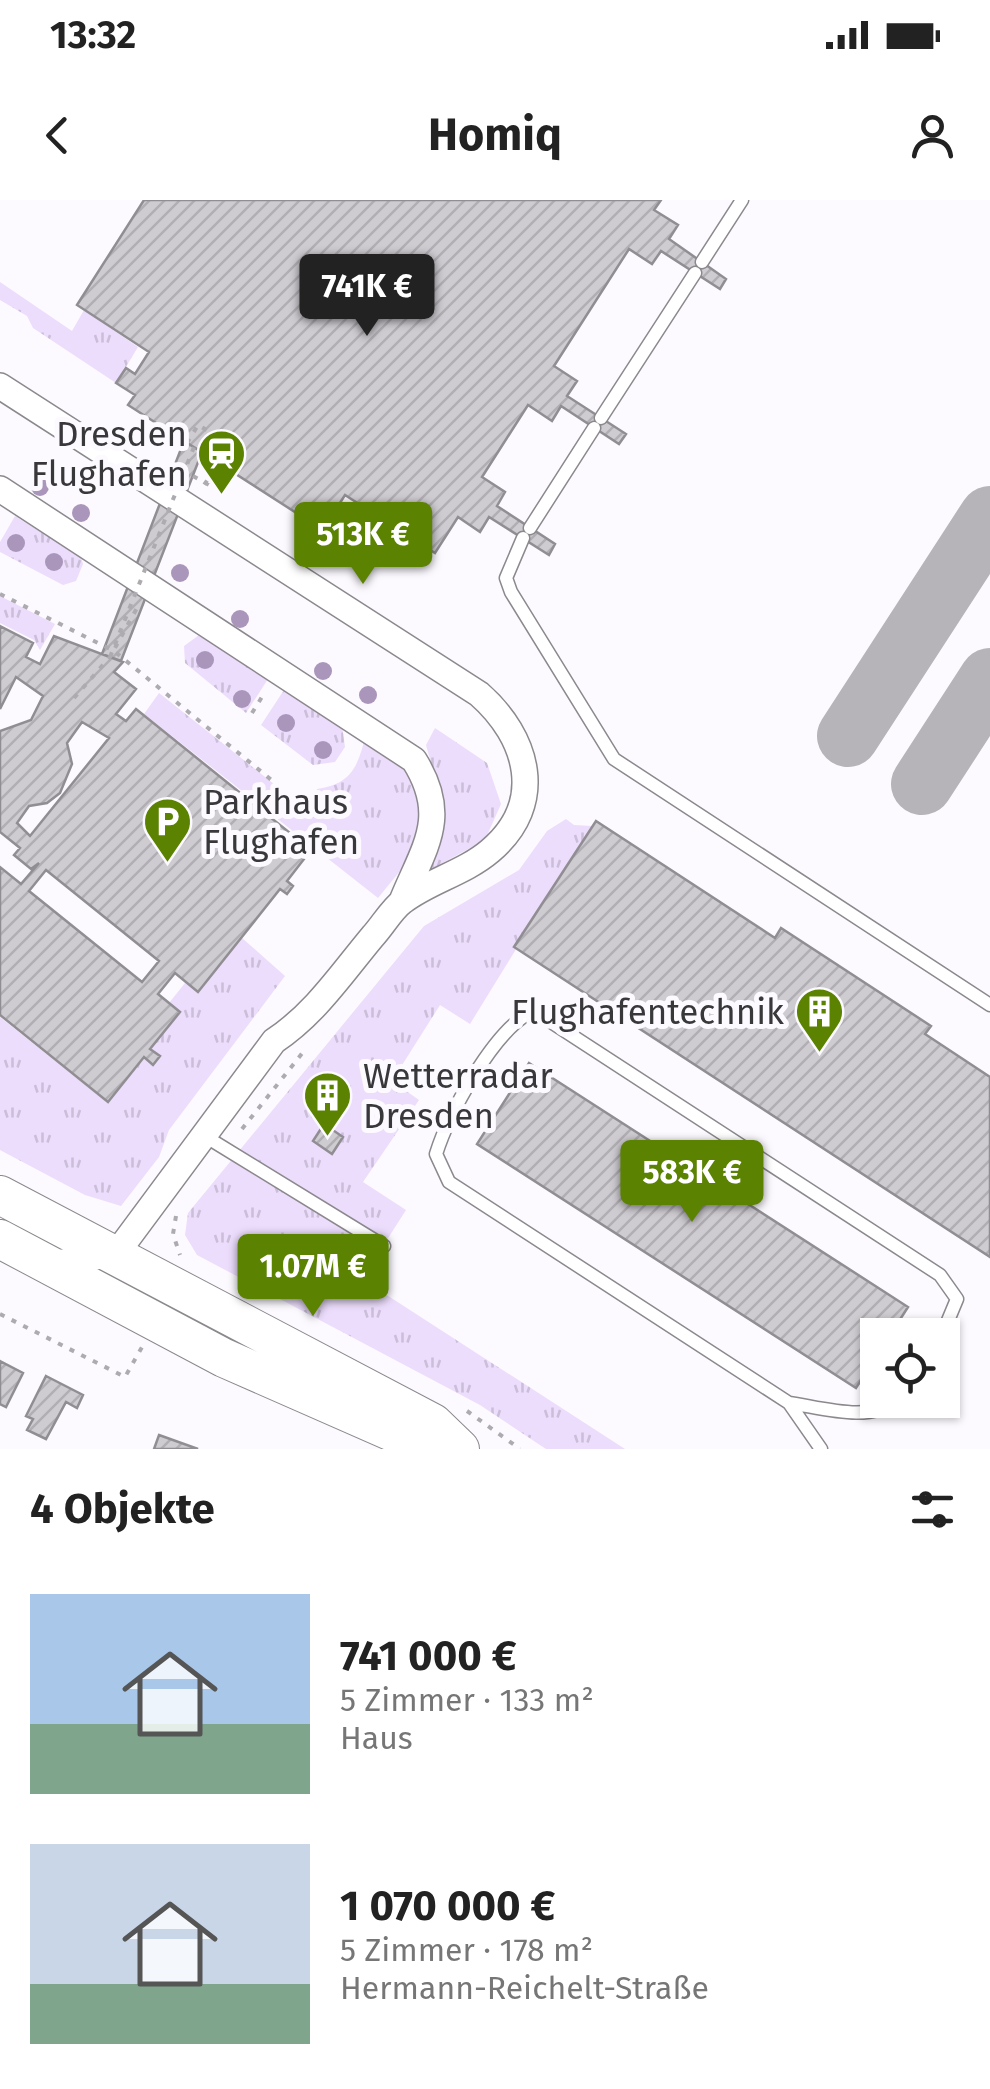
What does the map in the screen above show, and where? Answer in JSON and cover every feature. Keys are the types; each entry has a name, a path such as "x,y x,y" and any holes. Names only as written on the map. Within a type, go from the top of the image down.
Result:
{"main road":[{"path":"0,1195 432,1422 460,1449"},
{"path":"0,1239 224,1358 430,1449"}],"street":[{"path":"0,386 479,694 503,715 515,733 525,770 521,802 510,830 490,852 402,901"},
{"path":"0,488 414,760 430,794 432,832 402,901 302,1023 274,1041 116,1254 49,1264"}],"lane":[{"path":"742,200 526,533 506,578 614,760 990,1004"},
{"path":"821,1449 790,1403 449,1182 436,1154 444,1125 510,1024 529,1012 548,1020 940,1276 957,1299 949,1318"},
{"path":"203,1134 384,1246"},
{"path":"790,1403 860,1412"}],"path":[{"path":"187,443 198,425 232,444 204,485"},
{"path":"110,657 194,447"},
{"path":"192,477 212,488"},
{"path":"0,594 114,650 313,814"},
{"path":"74,698 110,657 142,599"},
{"path":"252,714 273,680"},
{"path":"226,1149 310,1044"},
{"path":"179,1205 174,1234 185,1262"},
{"path":"0,1314 126,1378 140,1350"}],"green space":[{"path":"0,282 72,331 84,310 138,347 116,383 33,328 27,316 0,300"},
{"path":"15,516 81,557 83,564 76,581 63,585 0,552 0,542"},
{"path":"0,596 55,624 40,650 34,640 0,623"},
{"path":"199,635 268,679 246,713 185,663 184,646"},
{"path":"284,690 342,725 345,747 335,762 313,765 261,725"},
{"path":"159,693 312,814 317,789 338,783 352,772 366,734 411,770 424,820 409,860 378,898 144,714"},
{"path":"435,728 487,763 501,804 485,840 424,873 441,824 439,795 426,745"},
{"path":"566,819 574,825 592,826 470,1024 440,1005 392,1081 419,1100 363,1182 406,1210 362,1279 625,1449 546,1449 480,1405 197,1255 185,1235 188,1213 424,926 519,870 547,831"},
{"path":"242,938 285,976 169,1130 159,1157 121,1206 85,1195 0,1150 0,1017 108,1103 144,1058 153,1065 160,1057 151,1049 180,1013 169,1003 185,983 198,992"}],"building":[{"path":"144,200 661,200 654,210 678,225 669,239 726,279 720,289 661,251 652,264 629,249 554,366 577,381 567,396 626,434 619,444 561,406 552,421 528,405 482,477 505,492 497,506 555,544 549,555 489,517 480,532 458,517 435,553 345,495 338,506 350,514 341,528 318,513 312,523 128,405 135,395 116,383 126,368 135,374 149,352 77,305"},
{"path":"184,441 202,452 121,661 102,654"},
{"name":"Parkhaus Flughafen","path":"0,626 33,643 26,657 40,664 54,636 123,662 114,672 136,689 116,714 126,721 136,709 311,850 287,881 293,886 287,894 280,889 198,992 175,973 158,994 180,1012 150,1049 160,1056 153,1065 144,1057 108,1102 0,1015 0,867 21,884 39,863 31,869 14,855 20,848 0,832 0,731 31,720 43,696 16,677 0,709","holes":["82,722 109,738 30,836 17,823 29,806 47,803 60,793 72,764 67,743","46,870 159,961 142,982 29,891"]},
{"name":"Flughafentechnik","path":"596,821 775,938 781,928 931,1026 925,1034 990,1077 990,1257 514,947"},
{"path":"529,1063 908,1307 901,1318 860,1318 860,1382 856,1388 477,1144"},
{"name":"Wetterradar Dresden","path":"324,1124 343,1137 332,1154 313,1141"},
{"path":"0,1361 23,1373 6,1407 0,1404"},
{"path":"46,1376 83,1395 77,1408 66,1402 46,1439 27,1430 33,1419 26,1416"},
{"path":"159,1435 198,1449 154,1449"}],"taxiway":[{"path":"848,736 990,517"},
{"path":"922,784 990,679"}],"place":[{"name":"Dresden Flughafen","path":"222,496"},
{"name":"Parkhaus Flughafen","path":"168,864"},
{"name":"Flughafentechnik","path":"819,1054"},
{"name":"Wetterradar Dresden","path":"328,1138"}]}
